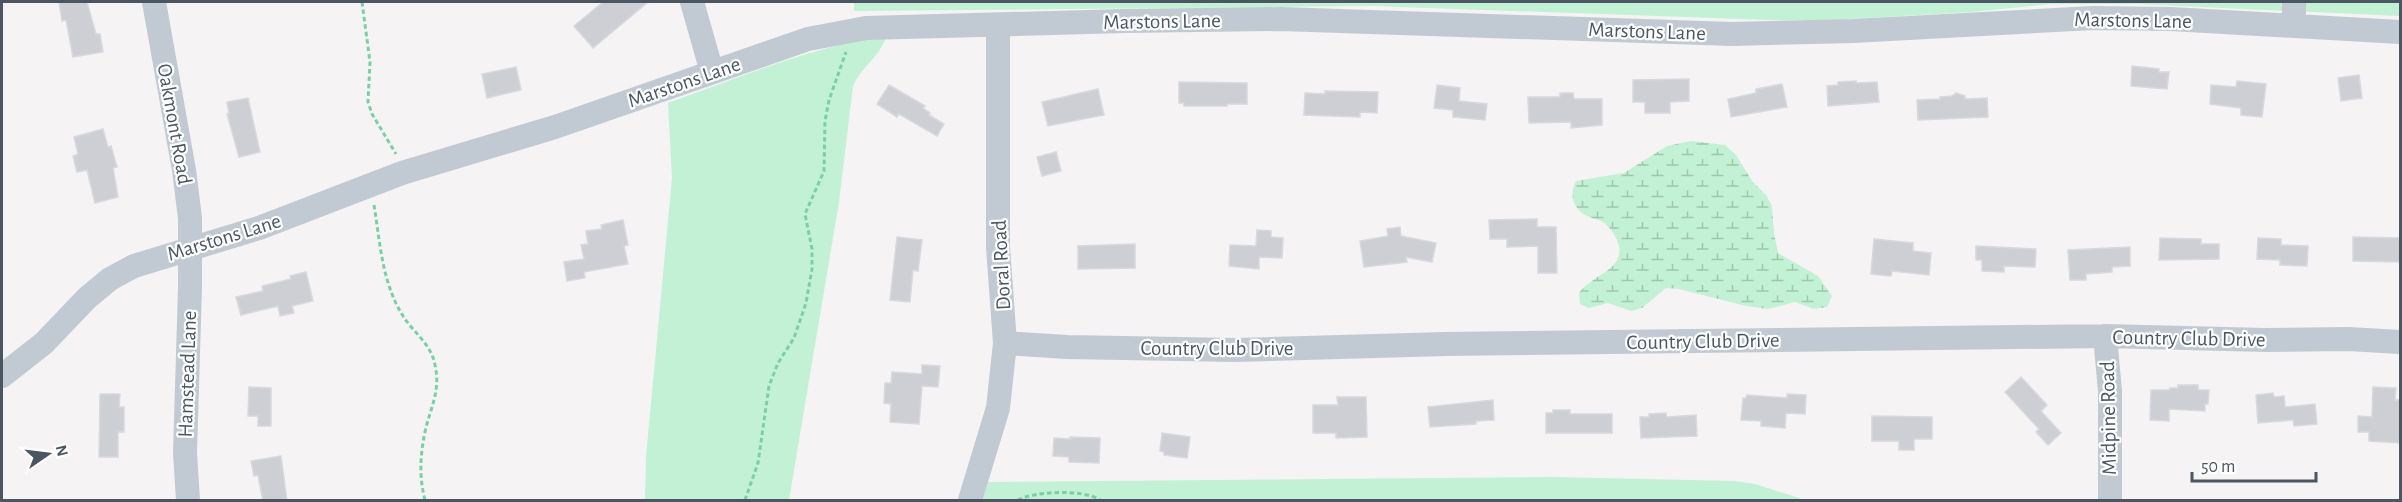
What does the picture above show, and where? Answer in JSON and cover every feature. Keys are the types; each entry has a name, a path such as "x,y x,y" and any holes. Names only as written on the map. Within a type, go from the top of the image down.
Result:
{"street":[{"name":"Oakmont Road","path":"154,2 187,188 190,247"},
{"path":"692,2 712,72"},
{"path":"2294,2 2294,26"},
{"name":"Marstons Lane","path":"2,376 44,343 87,298 110,279 134,266 190,247 259,228 404,172 555,127 808,39 866,27 1281,19 1732,33 1853,31 2093,18 2171,19 2400,32"},
{"name":"Doral Road","path":"970,501 998,408 1005,343 998,248 998,25"},
{"name":"Hamstead Lane","path":"188,501 185,453 190,247"},
{"name":"Country Club Drive","path":"1005,343 1067,347 1235,350 1445,344 2105,336 2265,340 2348,339 2400,342"},
{"name":"Midpine Road","path":"2105,336 2110,391 2110,501"}],"path":[{"path":"362,2 370,62 368,102 372,114 394,150 404,172"},
{"path":"745,501 758,463 769,386 778,363 795,338 806,303 812,269 812,249 805,214 824,171 825,121 829,100 848,48 866,27"},
{"path":"371,186 381,256 389,283 403,316 435,363 437,393 425,430 420,467 424,501"},
{"path":"1018,501 1027,496 1076,493 1092,495 1100,501"}],"green space":[{"path":"854,2 2400,2 2400,16 2137,4 2051,4 1971,12 1832,20 1771,20 1372,6 854,11"},
{"path":"887,35 853,86 839,202 789,500 645,500 646,457 672,178 668,103 804,55"},
{"path":"1691,141 1725,145 1736,155 1752,181 1766,195 1772,206 1778,253 1818,276 1832,296 1827,307 1814,309 1795,302 1768,309 1666,288 1642,308 1631,311 1608,303 1589,308 1580,304 1579,293 1615,264 1619,257 1619,248 1608,226 1580,212 1574,203 1573,193 1576,181 1624,173 1667,146"},
{"path":"1553,477 1735,481 1755,484 1805,500 981,500 987,482"}],"building":[{"path":"59,2 87,2 96,34 100,34 103,52 73,57 66,20 62,21"},
{"path":"603,2 648,2 593,48 574,26"},
{"path":"2132,66 2169,72 2167,89 2131,86"},
{"path":"516,67 521,90 487,98 482,74"},
{"path":"2359,75 2362,98 2341,101 2338,78"},
{"path":"1689,79 1689,101 1670,102 1670,113 1645,113 1645,102 1633,102 1633,80"},
{"path":"1856,81 1856,83 1877,82 1879,102 1828,106 1827,86 1838,85 1838,82"},
{"path":"2237,81 2266,84 2262,117 2241,115 2241,108 2210,104 2211,85 2236,87"},
{"path":"1179,82 1247,83 1247,104 1184,106 1184,103 1179,103"},
{"path":"1782,84 1787,107 1731,117 1728,99 1756,93 1756,89"},
{"path":"889,85 925,106 923,108 930,113 929,115 944,124 937,136 899,114 897,117 877,104"},
{"path":"1437,85 1460,88 1459,101 1487,104 1485,120 1453,117 1453,110 1434,108"},
{"path":"1098,89 1104,115 1048,126 1042,102"},
{"path":"1325,91 1378,92 1377,113 1360,112 1360,117 1304,115 1305,93 1325,94"},
{"path":"1560,93 1573,93 1574,99 1602,99 1602,125 1571,128 1571,122 1529,123 1528,97 1560,97"},
{"path":"1956,93 1965,96 1965,99 1987,98 1988,117 1918,120 1917,100 1940,99 1940,97 1952,96"},
{"path":"248,98 260,152 239,157 227,114 229,113 227,102"},
{"path":"103,129 117,167 113,168 118,197 95,203 87,170 77,172 73,156 78,154 74,137"},
{"path":"1056,152 1061,171 1042,176 1037,157"},
{"path":"1537,219 1537,227 1556,227 1557,273 1538,273 1538,246 1507,247 1507,239 1490,239 1489,220"},
{"path":"623,220 628,245 624,246 628,264 584,272 585,278 567,281 564,262 584,259 581,245 588,244 586,231 602,229 601,225"},
{"path":"1400,227 1401,236 1436,243 1432,262 1406,257 1407,262 1364,267 1360,241 1388,236 1387,229"},
{"path":"1257,230 1271,231 1271,237 1283,238 1282,258 1259,257 1259,269 1229,266 1230,245 1256,246"},
{"path":"897,237 922,240 918,271 913,270 910,302 890,300"},
{"path":"2353,237 2400,238 2400,262 2353,261"},
{"path":"2160,238 2201,239 2201,244 2219,244 2219,259 2159,260"},
{"path":"2258,238 2281,239 2281,245 2308,246 2307,266 2280,265 2280,260 2257,259"},
{"path":"1874,239 1913,243 1913,251 1931,253 1929,275 1892,271 1891,276 1871,274"},
{"path":"1135,244 1135,268 1078,269 1078,246"},
{"path":"1976,246 2036,249 2035,267 2004,266 2004,272 1982,271 1982,260 1976,260"},
{"path":"2130,247 2130,266 2112,267 2112,272 2086,274 2086,280 2070,280 2068,250"},
{"path":"306,272 313,301 292,306 294,313 280,316 278,306 241,315 236,297 263,291 262,286 291,279 290,276"},
{"path":"922,365 940,366 938,387 922,386 919,424 890,422 891,404 884,403 885,383 891,383 892,372 922,374"},
{"path":"2021,377 2047,405 2041,411 2061,433 2048,445 2036,432 2039,429 2005,392"},
{"path":"2178,385 2198,385 2198,390 2209,390 2205,411 2169,409 2169,421 2150,420 2151,390 2169,390 2178,388"},
{"path":"249,387 271,388 271,426 258,426 258,416 248,416"},
{"path":"2373,387 2396,388 2395,400 2400,400 2400,443 2369,441 2369,432 2358,432 2358,416 2372,417"},
{"path":"2273,393 2274,397 2284,396 2285,407 2315,404 2317,424 2294,426 2293,420 2258,423 2256,395"},
{"path":"100,394 120,394 119,407 124,407 124,432 118,432 118,457 99,457"},
{"path":"1787,394 1806,395 1805,414 1786,413 1785,428 1761,426 1761,421 1741,420 1743,398 1747,395 1787,398"},
{"path":"1337,397 1366,397 1367,437 1336,438 1336,433 1313,433 1313,405 1338,405"},
{"path":"1493,400 1494,420 1476,421 1476,424 1430,427 1428,407"},
{"path":"1553,410 1570,410 1570,414 1612,414 1612,433 1546,433 1546,413 1553,413"},
{"path":"1666,413 1666,417 1696,415 1697,436 1641,438 1640,417"},
{"path":"1872,416 1932,417 1932,439 1914,439 1914,450 1899,450 1899,441 1872,441"},
{"path":"1162,433 1190,437 1187,458 1164,455 1164,452 1160,451"},
{"path":"1070,437 1100,438 1099,463 1069,462 1069,457 1053,456 1054,438 1070,439"},
{"path":"281,456 287,501 263,501 258,475 254,476 251,461"}]}
